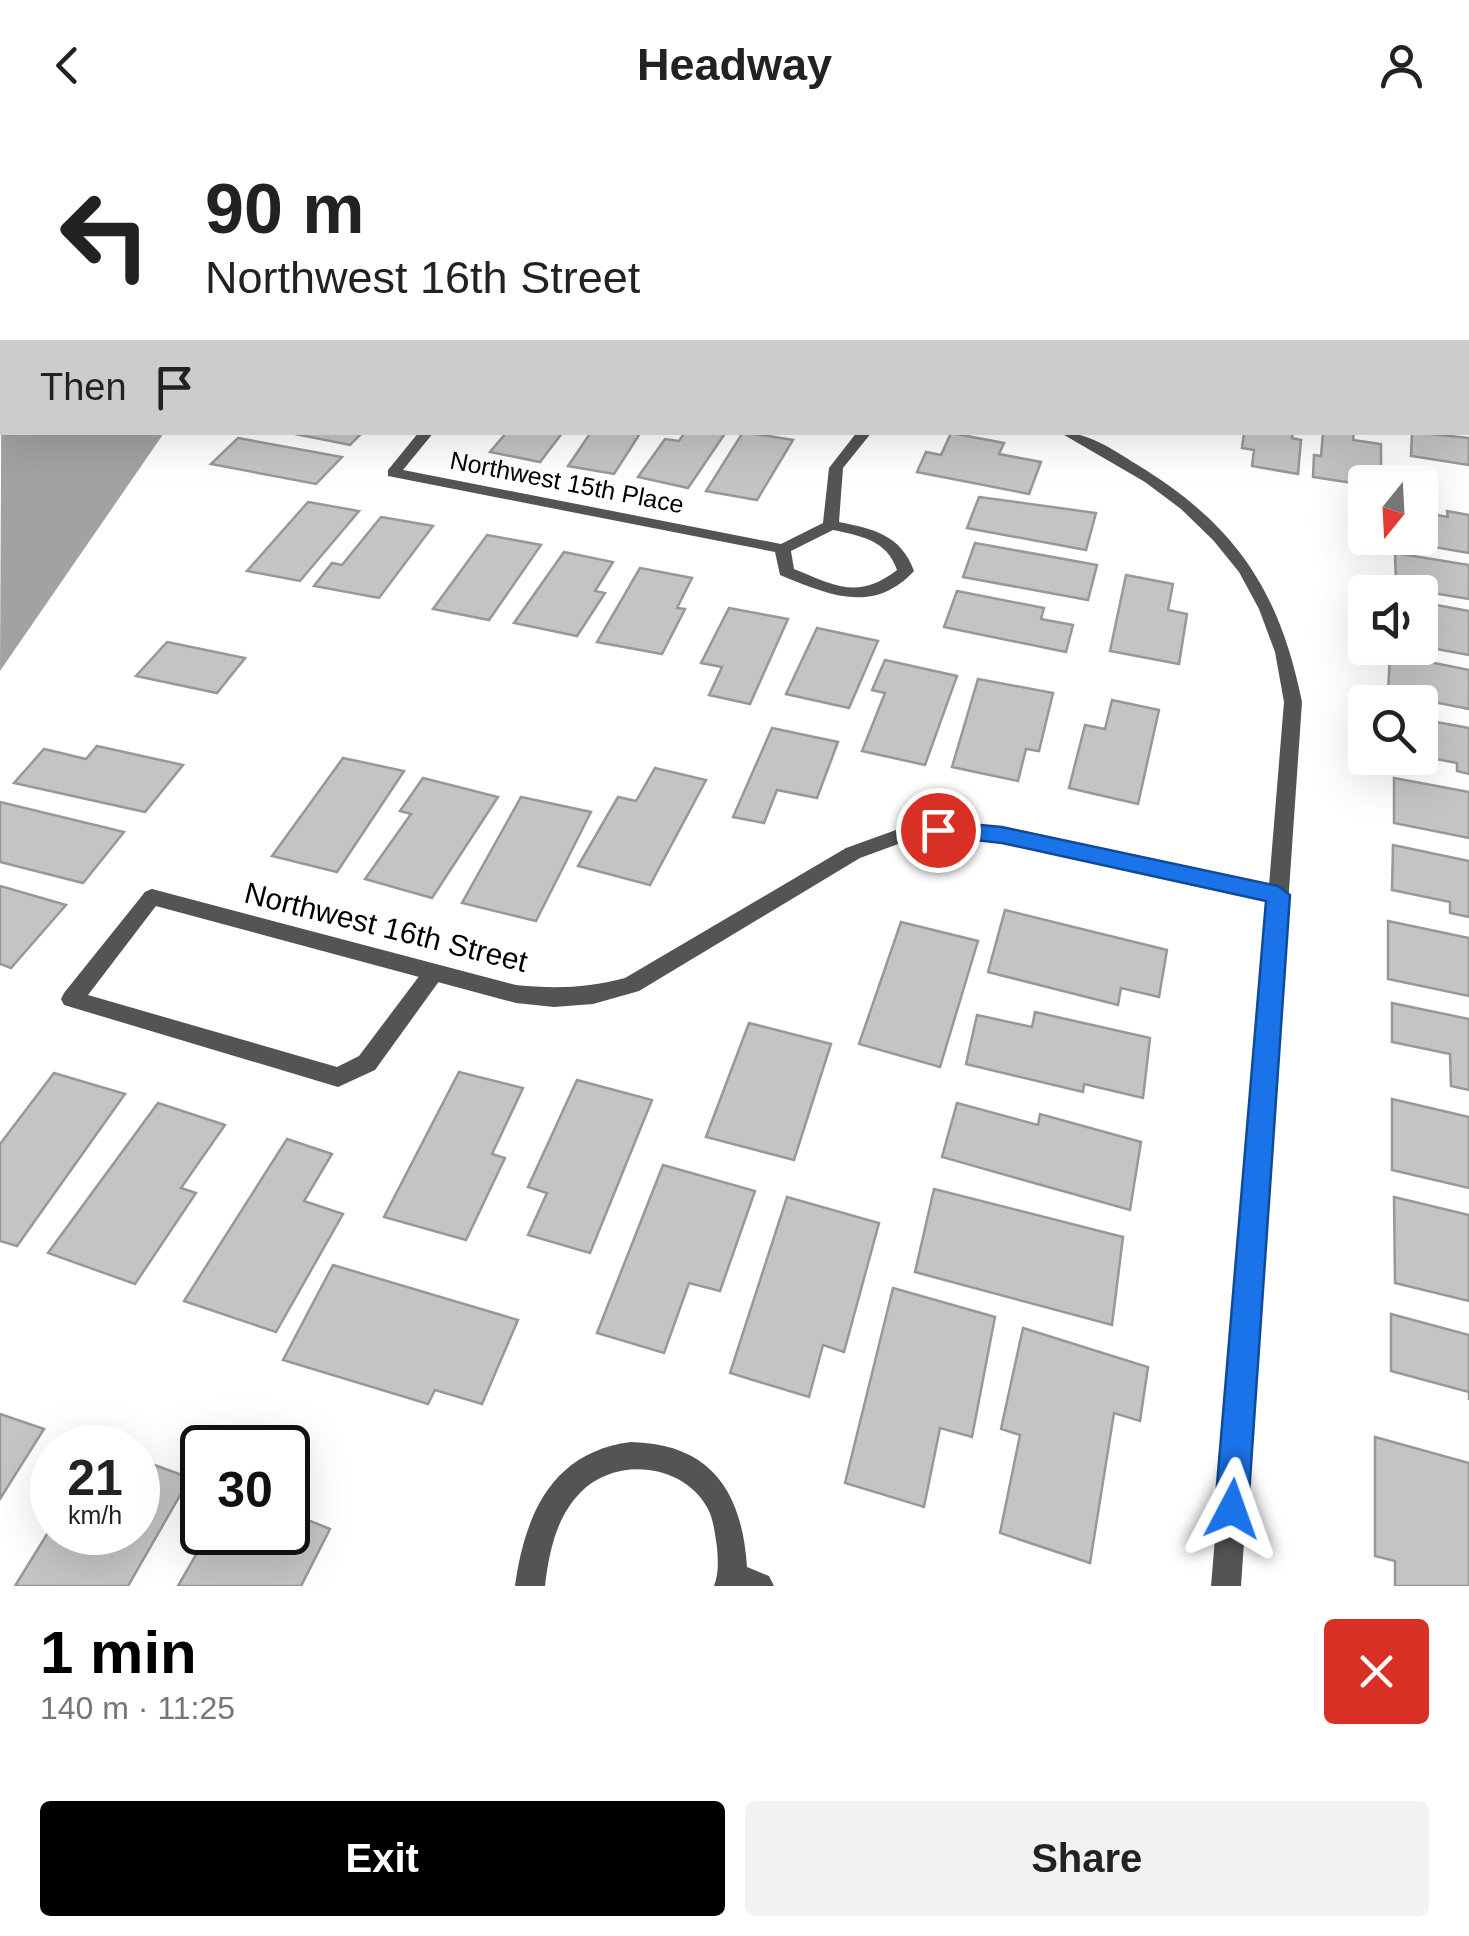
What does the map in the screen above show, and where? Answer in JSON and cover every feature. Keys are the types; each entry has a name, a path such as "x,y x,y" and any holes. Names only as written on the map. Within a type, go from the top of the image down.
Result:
{"street":[{"name":"Northwest 15th Place","path":"426,435 393,474 783,549"},
{"path":"831,524 836,468 863,435"},
{"path":"1071,435 1148,477 1188,507 1232,552 1273,616 1287,658 1292,702 1226,1586"},
{"path":"831,524 884,537 902,555 906,571 880,592 835,592 786,572 783,549 831,524"},
{"name":"Northwest 16th Street","path":"434,973 367,1063 338,1076 72,999 152,897 516,994 554,998 631,985 852,853 908,833 938,830 1002,835 1278,895"},
{"path":"530,1586 538,1538 568,1486 584,1470 627,1456 649,1456 704,1480 718,1498 730,1530 741,1583"}],"shaded area":[{"path":"1,435 163,435 0,671"}],"building":[{"path":"300,435 360,435 350,445"},
{"path":"504,435 561,435 540,462 490,452"},
{"path":"589,435 639,435 614,474 568,466"},
{"path":"683,435 724,435 688,488 638,477 665,439 679,441"},
{"path":"741,435 793,440 757,500 706,491"},
{"path":"950,435 962,435 1004,443 999,454 1041,462 1029,494 917,472 926,452 941,455"},
{"path":"1244,435 1292,435 1301,440 1298,474 1252,466 1254,450 1242,448"},
{"path":"1323,435 1354,435 1353,440 1381,444 1381,465 1348,465 1348,482 1313,477 1314,455 1321,456"},
{"path":"1412,435 1469,438 1469,465 1411,456"},
{"path":"238,438 342,457 316,484 211,464"},
{"path":"979,497 1096,513 1086,550 967,528"},
{"path":"308,502 359,511 300,581 247,571"},
{"path":"1447,511 1469,515 1469,553 1438,548 1438,515 1448,517"},
{"path":"381,517 433,526 379,598 314,586 332,563 342,565"},
{"path":"487,535 541,545 489,620 433,609"},
{"path":"975,543 1097,565 1088,600 963,577"},
{"path":"564,552 613,562 595,591 605,593 577,636 514,623"},
{"path":"1395,555 1469,565 1469,599 1438,594 1438,575 1396,575"},
{"path":"640,568 692,578 677,608 685,609 662,654 597,642"},
{"path":"1126,575 1173,584 1168,610 1187,614 1179,664 1110,651"},
{"path":"957,591 1044,608 1041,619 1073,625 1066,652 944,627"},
{"path":"1438,605 1469,611 1469,655 1438,649"},
{"path":"729,608 788,619 750,704 709,695 722,667 701,663"},
{"path":"817,628 878,641 849,708 786,694"},
{"path":"167,642 245,658 217,693 136,676"},
{"path":"885,660 957,676 925,765 862,751 885,693 872,690"},
{"path":"1438,664 1469,670 1469,709 1438,703 1438,685 1388,685 1389,665"},
{"path":"978,679 1053,693 1039,751 1026,749 1018,781 952,767"},
{"path":"1112,700 1159,710 1138,804 1069,788 1085,725 1105,729"},
{"path":"1438,722 1469,728 1469,774 1457,771 1457,763 1438,759"},
{"path":"772,728 838,742 817,798 777,790 764,823 733,817"},
{"path":"97,746 183,765 145,812 14,783 44,749 86,759"},
{"path":"343,758 404,771 337,872 272,856"},
{"path":"655,768 706,780 650,885 578,866 618,797 636,801"},
{"path":"423,778 498,797 432,898 365,879 411,814 400,811"},
{"path":"1394,778 1469,792 1469,838 1394,823"},
{"path":"521,797 591,812 536,921 462,903"},
{"path":"0,802 124,832 83,883 0,862"},
{"path":"1393,845 1469,861 1469,917 1450,913 1450,902 1392,890"},
{"path":"0,886 66,905 11,968 0,964"},
{"path":"1005,910 1167,950 1159,997 1121,988 1118,1005 988,972"},
{"path":"1388,921 1469,938 1469,996 1388,979"},
{"path":"901,922 978,941 940,1067 859,1044"},
{"path":"1392,1003 1469,1019 1469,1090 1451,1086 1450,1054 1392,1042"},
{"path":"1035,1012 1150,1038 1143,1098 1084,1084 1083,1092 966,1064 977,1015 1032,1027"},
{"path":"749,1023 831,1044 794,1160 706,1137"},
{"path":"459,1072 523,1088 492,1154 505,1158 466,1240 384,1217"},
{"path":"54,1073 125,1094 17,1246 0,1241 0,1144"},
{"path":"577,1080 652,1100 590,1253 528,1235 547,1193 528,1187"},
{"path":"1392,1099 1469,1117 1469,1188 1392,1170"},
{"path":"158,1103 225,1125 181,1188 196,1193 135,1284 48,1253"},
{"path":"957,1103 1038,1125 1040,1114 1141,1142 1130,1210 942,1157"},
{"path":"287,1139 332,1154 304,1201 343,1214 276,1332 184,1301"},
{"path":"663,1165 755,1191 720,1291 689,1283 664,1353 597,1333"},
{"path":"934,1189 1123,1237 1112,1325 915,1272"},
{"path":"787,1197 879,1223 844,1352 823,1345 809,1397 730,1373"},
{"path":"1394,1197 1469,1215 1469,1301 1395,1283"},
{"path":"333,1265 518,1320 482,1404 435,1390 428,1404 283,1360"},
{"path":"893,1288 995,1317 972,1437 940,1428 924,1507 845,1483"},
{"path":"1391,1314 1469,1335 1469,1392 1391,1371"},
{"path":"1023,1328 1148,1367 1140,1421 1114,1413 1090,1563 1000,1533 1020,1435 1001,1429"},
{"path":"0,1414 32,1425 30,1451 0,1499"},
{"path":"1375,1437 1469,1463 1469,1586 1395,1586 1395,1561 1375,1556"},
{"path":"160,1467 180,1474 180,1495 160,1530"},
{"path":"310,1521 330,1529 301,1586 178,1586 196,1555 310,1555"},
{"path":"34,1555 146,1555 128,1586 15,1586"}],"route":[{"path":"938,830 1002,835 1278,895 1232,1509"}]}
